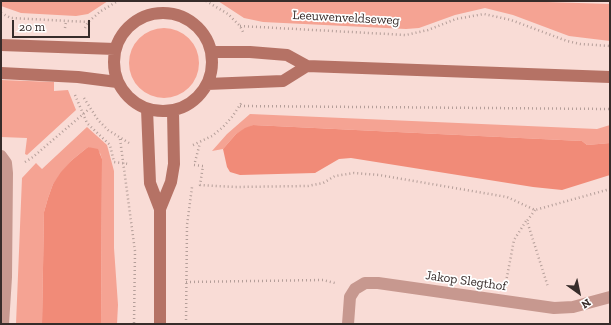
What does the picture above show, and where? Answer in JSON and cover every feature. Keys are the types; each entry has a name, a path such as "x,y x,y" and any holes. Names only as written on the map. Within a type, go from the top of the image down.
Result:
{"main road":[{"path":"166,12 182,16 197,26 207,39 212,52 213,65 208,84 193,102 173,111 159,112 147,109 135,103 124,94 117,82 113,60 115,49 122,34 134,22 149,14 166,12"},
{"path":"1,45 115,49"},
{"path":"212,52 250,52 287,55 307,66 610,77"},
{"path":"208,84 283,80 307,66"},
{"path":"1,73 61,76 117,82"},
{"path":"147,109 150,183 160,209 160,324"},
{"path":"160,209 171,182 174,164 173,111"}],"street":[{"path":"3,324 4,162"},
{"name":"Jakop Slegthof","path":"355,289 365,283 378,283 554,308 573,308 610,297"},
{"path":"348,324 350,297 355,289"}],"path":[{"path":"1,13 11,18 88,22 101,11 118,1"},
{"name":"Leeuwenveldseweg","path":"206,1 228,14 240,26 406,35 428,30 456,19 484,14 511,20 567,41 580,44 610,46"},
{"path":"63,47 66,21"},
{"path":"61,76 62,86 71,87 87,123 110,145 114,162 149,164"},
{"path":"240,106 610,109"},
{"path":"4,162 14,167 34,157 89,109"},
{"path":"120,139 135,251 134,324"},
{"path":"193,172 200,142"},
{"path":"174,164 203,166 200,185 235,187 308,186 323,183 335,176 354,173 379,175 507,197 535,210"},
{"path":"186,324 187,225 192,180"},
{"path":"503,301 514,240 535,210 610,189"},
{"path":"527,221 554,308"},
{"path":"186,282 323,280 355,289"}],"shaded area":[{"path":"1,1 108,1 88,14 76,16 21,13 1,6"},
{"path":"218,1 515,1 610,4 610,41 569,36 513,15 485,8 455,15 419,28 406,29 263,22 244,18"},
{"path":"164,28 177,31 189,38 196,50 199,63 196,76 189,88 177,95 164,98 151,95 139,88 132,76 129,63 132,50 139,38 151,31"},
{"path":"1,80 54,82 54,91 68,90 76,110 27,155 25,154 27,138 1,137"},
{"path":"250,114 597,129 610,125 610,143 587,145 582,141 253,125 236,134 223,149 212,151 227,134"},
{"path":"253,125 582,141 587,145 610,143 610,175 562,190 533,187 351,158 339,159 315,173 240,175 230,172 227,167 223,149 236,134"},
{"path":"87,127 107,145 114,171 114,248 118,305 117,324 101,324 102,159 100,153 88,147 72,160 53,184 44,212 42,324 16,324 22,178 36,163 42,169"},
{"path":"88,147 98,149 102,159 101,324 42,324 44,212 53,184 61,172 72,160"}]}
